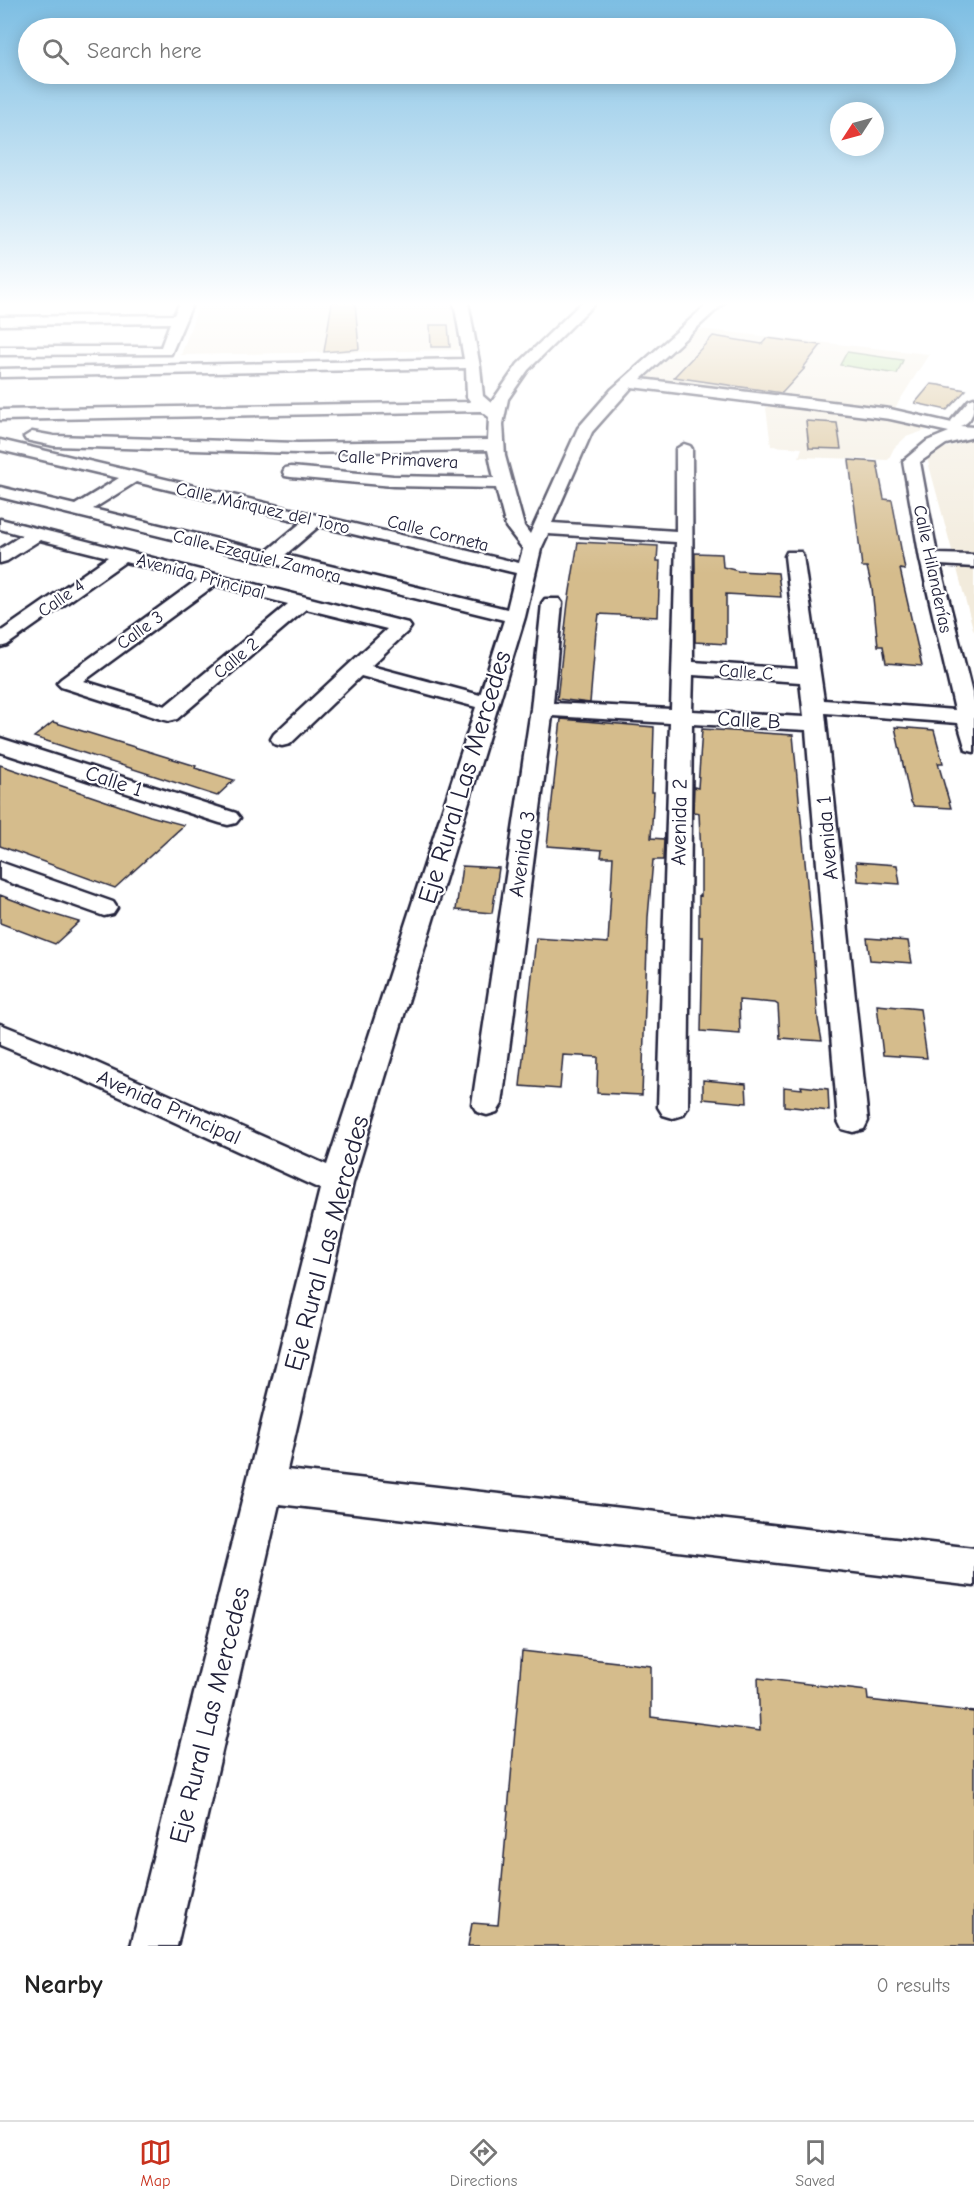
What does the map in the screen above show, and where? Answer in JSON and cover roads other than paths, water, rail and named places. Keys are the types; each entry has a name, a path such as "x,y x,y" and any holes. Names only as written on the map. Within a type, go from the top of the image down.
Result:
{"street":[{"path":"232,399 234,393"},
{"path":"393,407 394,393"},
{"path":"475,393 475,397 491,411 514,527 532,550 685,537"},
{"path":"491,411 505,393"},
{"name":"Eje Rural Las Mercedes","path":"154,1946 338,1183 515,617 532,550 584,431 616,393"},
{"path":"717,393 880,413 967,429 974,403"},
{"path":"0,415 232,399 491,411"},
{"name":"Calle Hilanderías","path":"967,429 928,445 911,460 929,559 974,745"},
{"path":"0,431 69,442 310,448 496,445"},
{"name":"Calle Corneta","path":"69,442 77,449 101,456 532,550"},
{"name":"Calle Márquez del Toro","path":"0,445 316,520 532,550"},
{"name":"Avenida 2","path":"673,1107 685,537 684,449"},
{"name":"Calle Primavera","path":"291,471 393,481 504,483"},
{"path":"78,512 133,477"},
{"name":"Calle Ezequiel Zamora","path":"0,492 515,617"},
{"path":"269,559 316,520"},
{"name":"Avenida Principal","path":"0,524 401,627 357,669"},
{"path":"0,557 38,533"},
{"name":"Calle 4","path":"0,641 123,555"},
{"name":"Avenida 1","path":"794,556 815,715 853,1121"},
{"path":"929,559 974,561"},
{"name":"Calle 3","path":"169,714 68,683 212,578"},
{"name":"Calle 2","path":"169,714 302,602"},
{"name":"Avenida 3","path":"487,1104 542,709 552,603"},
{"name":"Calle C","path":"682,668 810,676"},
{"path":"282,740 357,669 487,703"},
{"name":"Calle B","path":"542,709 681,717 815,715 966,717"},
{"name":"Calle 1","path":"0,745 228,818"},
{"path":"0,870 104,908"},
{"name":"Avenida Principal","path":"0,1034 78,1066 338,1183"},
{"path":"265,1485 974,1567"}]}
